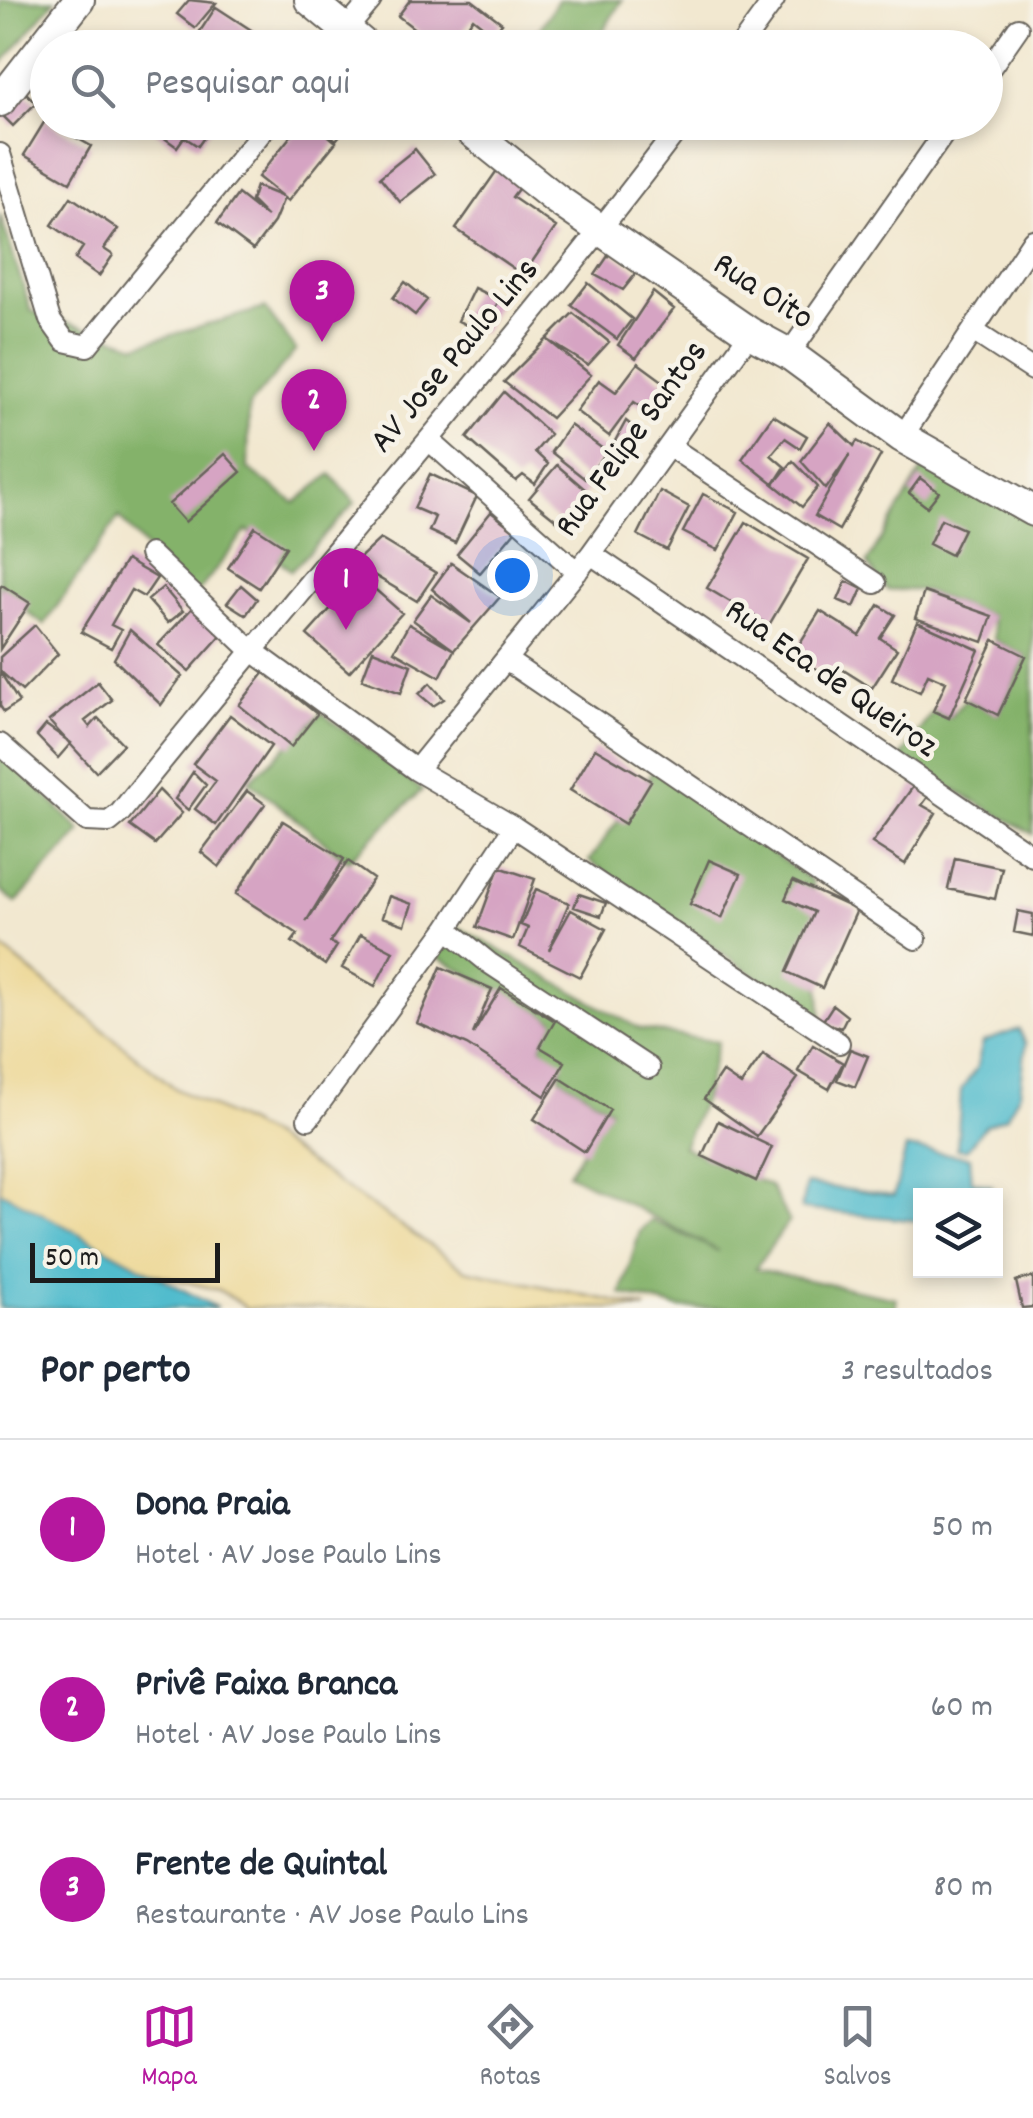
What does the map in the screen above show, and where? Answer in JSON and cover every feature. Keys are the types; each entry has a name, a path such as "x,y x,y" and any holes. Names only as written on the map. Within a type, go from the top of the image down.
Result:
{"main road":[{"path":"55,30 78,0"},
{"path":"310,0 338,30"},
{"path":"0,101 30,62"},
{"name":"Rua Oito","path":"484,140 602,230 750,333 790,354 902,437 1033,511"}],"street":[{"path":"354,30 371,0"},
{"path":"752,30 774,0"},
{"path":"1003,50 1018,28"},
{"path":"0,154 50,320 65,340 87,346 255,140"},
{"name":"AV Jose Paulo Lins","path":"0,744 87,822 109,822 120,813 250,650 430,441 602,230 670,140"},
{"path":"790,354 939,140"},
{"path":"902,437 1033,240"},
{"path":"972,331 1033,370"},
{"name":"Rua Felipe Santos","path":"416,770 592,554 750,333"},
{"path":"430,441 577,572"},
{"path":"668,446 876,583"},
{"path":"150,554 250,650 416,770 514,827 839,1043"},
{"name":"Rua Eca de Queiroz","path":"592,554 1033,856"},
{"path":"506,660 916,939"},
{"path":"308,1118 448,929 514,827"},
{"path":"448,929 489,963 649,1068"}],"green space":[{"path":"0,0 55,0 0,66"},
{"path":"558,0 622,0 604,30 539,30"},
{"path":"0,214 31,311 137,345 265,308 296,350 249,406 248,469 295,503 331,474 355,503 291,571 247,530 191,601 119,517 44,625 0,591"},
{"path":"927,462 1033,509 1033,834 900,759 933,711 949,718 966,699 998,714 1026,656 994,640 991,616 920,590 887,590 867,563"},
{"path":"322,713 422,790 348,861 249,781"},
{"path":"0,749 81,831 16,903 0,890"},
{"path":"654,769 812,881 822,1022 589,861"},
{"path":"458,927 640,1029 718,1042 704,1098 683,1147 770,1186 789,1221 755,1269 896,1298 896,1308 681,1308 621,1294 640,1231 651,1220 719,1251 568,1173 610,1109 560,1078 562,1067 540,1047 554,1020 437,957"}],"sand":[{"path":"0,946 176,1089 263,1132 466,1270 646,1308 247,1308 219,1290 0,1235"}],"water":[{"path":"1019,1029 1026,1044 1020,1093 1006,1117 986,1125 966,1150 957,1149 961,1090 976,1069 983,1042"},
{"path":"906,1148 970,1157 972,1181 992,1186 913,1188 913,1220 801,1209 806,1184 894,1196"},
{"path":"0,1191 217,1308 0,1308"}],"building":[{"path":"189,0 216,3 195,28 177,14"},
{"path":"410,0 472,0 502,23 496,30 488,30 473,18 464,30 416,30 398,16"},
{"path":"216,7 251,30 201,30"},
{"path":"23,90 30,97 30,109 13,126 0,113"},
{"path":"33,140 80,140 91,146 70,182 24,155"},
{"path":"288,140 336,142 288,201 284,198 274,222 253,250 217,223 238,194 267,217 251,201 256,186 283,197 258,177"},
{"path":"415,149 435,174 400,202 380,177"},
{"path":"498,169 521,185 512,197 556,227 523,275 456,229"},
{"path":"71,197 118,229 104,249 113,255 99,276 75,259 83,247 52,225"},
{"path":"610,253 638,271 623,290 595,275"},
{"path":"405,282 427,300 415,315 393,298"},
{"path":"588,283 632,319 617,339 571,305"},
{"path":"474,288 499,300 483,333 458,321"},
{"path":"653,292 674,309 636,358 618,345"},
{"path":"573,313 609,342 588,365 548,340 591,375 551,418 504,382"},
{"path":"638,363 668,385 649,412 634,402 609,436 576,411 599,380 616,392"},
{"path":"504,392 550,434 535,452 548,464 535,484 523,475 516,481 467,438"},
{"path":"773,415 807,436 800,448 785,438 771,455 785,467 774,484 793,461 818,487 802,507 742,459"},
{"path":"626,421 641,433 628,454 614,443"},
{"path":"830,423 854,446 857,441 881,455 839,530 815,516 850,454 826,489 801,461"},
{"path":"570,425 607,452 585,479 551,452"},
{"path":"225,454 241,472 185,522 169,504"},
{"path":"557,465 587,491 560,523 529,498"},
{"path":"430,474 477,496 455,543 429,531 435,517 414,508"},
{"path":"920,478 939,492 927,507 909,493"},
{"path":"660,491 689,507 667,550 638,535"},
{"path":"703,494 738,512 718,550 683,532"},
{"path":"491,512 515,531 480,573 457,554"},
{"path":"941,519 964,529 951,555 929,544"},
{"path":"746,522 808,559 769,625 707,588"},
{"path":"255,527 286,547 259,588 228,568"},
{"path":"380,539 436,573 417,601 354,563"},
{"path":"126,560 157,578 144,597 131,590 111,625 121,630 111,648 81,632"},
{"path":"451,563 500,597 454,650 413,620 431,595 471,623 432,589"},
{"path":"360,576 402,613 349,672 307,635"},
{"path":"846,581 862,589 854,607 838,600"},
{"path":"2,585 30,603 0,649 0,588"},
{"path":"241,585 257,599 246,615 227,603"},
{"path":"163,587 183,611 168,623 148,600"},
{"path":"924,592 992,616 983,642 915,618"},
{"path":"195,605 223,633 189,671 158,645"},
{"path":"879,605 895,615 880,638 897,649 872,688 837,666 830,677 793,654 820,611 860,636"},
{"path":"917,622 979,650 949,718 933,711 946,682 928,674 920,692 892,679"},
{"path":"409,624 454,650 440,677 394,651"},
{"path":"35,625 58,654 22,691 0,671 0,657"},
{"path":"130,630 182,676 161,705 114,659"},
{"path":"994,640 1026,656 998,715 966,699"},
{"path":"373,650 411,665 401,693 362,679"},
{"path":"0,672 19,702 4,712 0,706"},
{"path":"265,672 317,714 291,747 239,705"},
{"path":"98,682 112,700 85,721 90,727 98,718 123,744 96,772 49,721"},
{"path":"430,683 444,699 433,706 419,694"},
{"path":"230,715 271,746 216,825 195,809 216,781 193,764"},
{"path":"46,725 71,743 58,758 37,736"},
{"path":"595,748 651,781 625,824 570,790"},
{"path":"193,772 206,785 188,810 175,799"},
{"path":"915,784 930,794 922,805 936,813 905,864 872,843"},
{"path":"159,790 182,813 155,844 130,826"},
{"path":"247,791 265,804 219,867 201,852"},
{"path":"283,821 344,859 306,922 348,861 373,879 330,942 337,946 325,965 292,942 298,934 236,894"},
{"path":"955,858 1002,868 995,899 948,889"},
{"path":"709,860 741,874 722,918 690,904"},
{"path":"499,867 535,879 513,940 477,927"},
{"path":"793,881 857,910 822,988 787,972 814,912 785,899"},
{"path":"536,889 569,903 549,950 571,910 606,929 580,977 520,947 528,928 521,925"},
{"path":"579,894 606,903 601,916 574,907"},
{"path":"389,896 412,904 405,925 382,917"},
{"path":"1018,911 1033,914 1033,936 1014,932"},
{"path":"361,934 393,951 375,986 342,968"},
{"path":"441,967 492,989 473,1034 501,988 555,1021 540,1047 565,1062 545,1096 467,1045 417,1023"},
{"path":"833,1005 847,1016 841,1028 822,1022"},
{"path":"813,1045 843,1063 829,1089 798,1071"},
{"path":"850,1049 868,1056 855,1087 837,1080"},
{"path":"763,1054 798,1078 757,1136 704,1099 722,1072 741,1085"},
{"path":"560,1078 610,1110 585,1152 534,1119"},
{"path":"718,1121 772,1147 756,1181 702,1156"},
{"path":"1033,1277 1033,1307 1022,1308 1016,1281"}],"place":[{"name":"Frente de Quintal","path":"322,342"},
{"name":"Privê Faixa Branca","path":"314,451"},
{"name":"Dona Praia","path":"346,630"}]}
